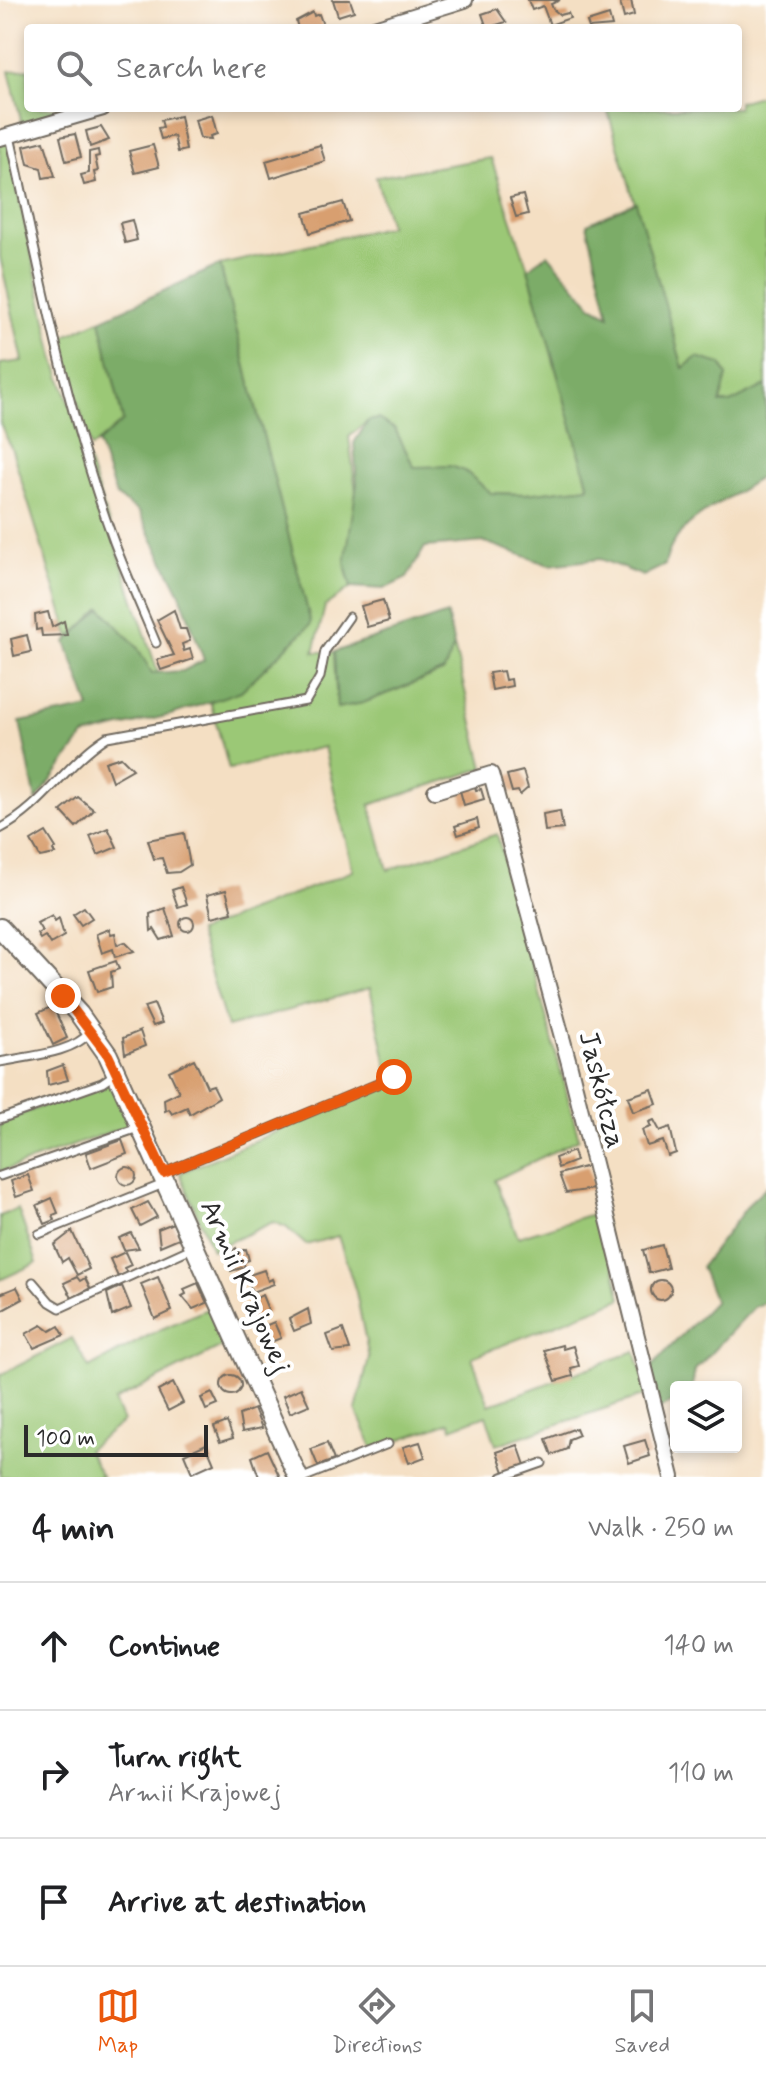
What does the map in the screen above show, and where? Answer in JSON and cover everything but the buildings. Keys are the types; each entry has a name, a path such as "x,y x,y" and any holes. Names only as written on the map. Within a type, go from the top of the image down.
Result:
{"street":[{"path":"387,24 465,0"},
{"path":"5,137 89,112"},
{"name":"Jaskółcza","path":"435,791 491,774 569,1063 672,1477"},
{"name":"Armii Krajowej","path":"0,928 92,1030 117,1072 298,1477"}],"lane":[{"path":"5,137 51,326 89,462 114,542 156,643"},
{"path":"0,829 27,815 82,753 107,737 306,701 320,677 325,651 349,617"},
{"path":"0,1062 58,1049 86,1037 92,1030"},
{"path":"0,1119 102,1083 117,1072"},
{"path":"39,1234 394,1077"},
{"path":"0,1176 143,1126"},
{"path":"33,1282 50,1302 60,1308 196,1246"},
{"path":"305,1477 388,1444"},
{"path":"502,1477 542,1463"}],"green space":[{"path":"24,69 24,112 56,112 22,123 9,71"},
{"path":"766,94 766,386 730,404 719,403 727,376 683,368 608,112 742,112 742,101"},
{"path":"7,141 54,357 158,673 151,673 137,647 101,608 70,638 12,450 0,423 0,364 23,361 0,257 0,143"},
{"path":"491,158 528,269 589,487 525,494 491,493 414,467 395,429 368,421 349,437 356,492 346,570 351,587 325,606 314,652 334,652 337,707 363,703 443,672 454,646 484,768 370,805 388,870 497,834 579,1139 495,1180 518,1237 602,1211 621,1299 472,1357 489,1405 635,1351 648,1394 496,1445 486,1415 452,1428 450,1422 373,1449 356,1410 369,1358 356,1292 338,1236 306,1245 286,1227 273,1222 212,1250 180,1173 387,1084 387,1065 370,988 227,1027 198,932 353,871 324,747 229,769 210,701 241,691 311,624 220,265 390,226 376,177"},
{"path":"636,202 683,368 697,357 721,364 727,376 720,403 730,403 766,385 766,472 693,521 680,533 665,565 643,576 600,559 549,565 485,542 425,547 407,578 384,589 351,587 345,564 357,484 354,443 368,421 378,419 395,429 414,467 450,466 465,471 491,493 525,494 589,487 528,269 548,254 592,306 609,315 587,224"},
{"path":"220,265 311,624 241,691 174,714 84,736 36,801 20,722 90,708 66,642 101,608 137,647 152,673 183,671 204,660 180,594 139,512 116,496 98,443 123,421 100,320"},
{"path":"100,320 123,421 91,448 59,339"},
{"path":"447,614 454,646 444,671 363,703 337,708 334,652"},
{"path":"114,1080 132,1124 0,1172 0,1122"},
{"path":"766,1187 766,1302 754,1307 695,1370 693,1381 670,1381 670,1403 658,1410 647,1371 715,1301 701,1267 752,1200"},
{"path":"18,1209 37,1263 0,1280 0,1216"},
{"path":"216,1305 230,1343 114,1401 123,1422 87,1450 102,1477 0,1477 0,1375 72,1338 89,1368 157,1331"}],"route":[{"path":"63,996 108,1055 164,1173 394,1077"}]}
